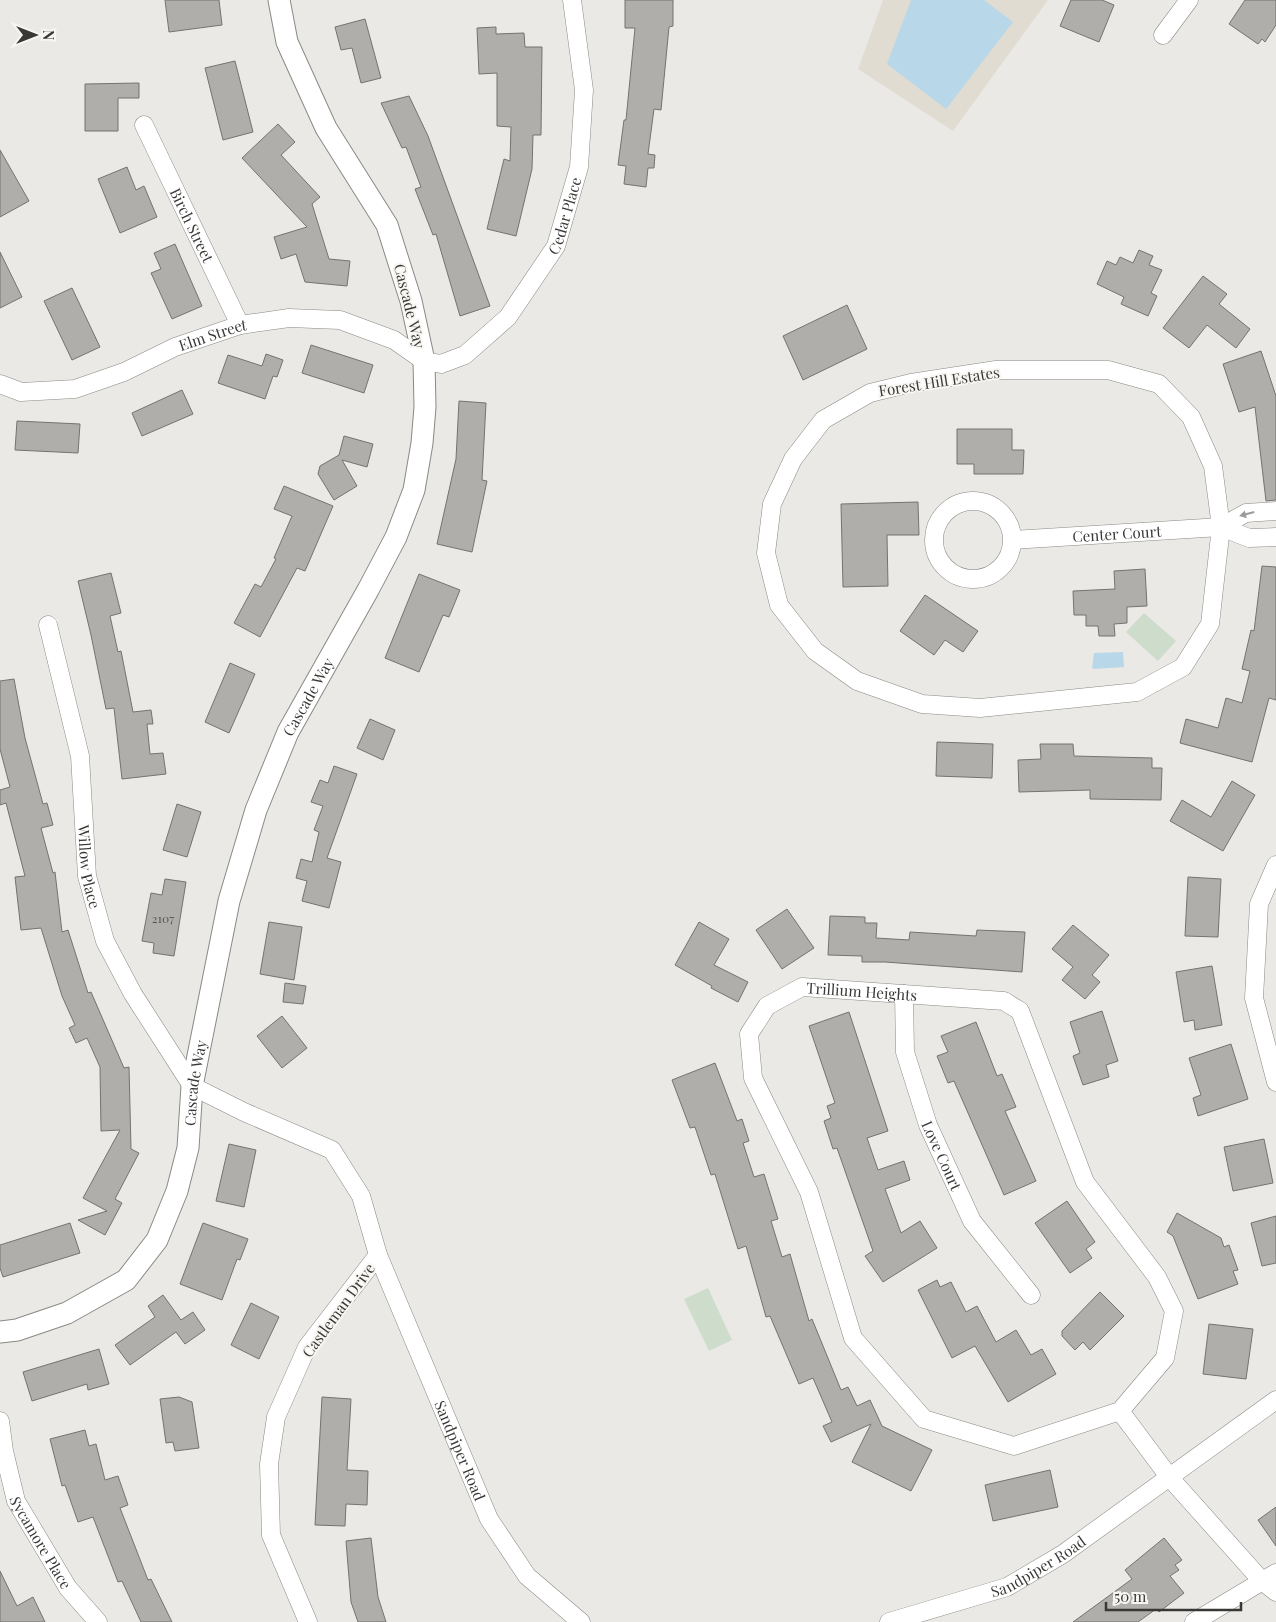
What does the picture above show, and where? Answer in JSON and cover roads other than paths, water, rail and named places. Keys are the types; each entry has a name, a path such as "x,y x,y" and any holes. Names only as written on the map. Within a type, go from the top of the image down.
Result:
{"street":[{"name":"Cascade Way","path":"0,1332 17,1330 67,1313 126,1280 157,1240 177,1191 188,1148 192,1086 229,901 256,810 288,732 396,537 414,490 422,443 425,407 424,361 411,301 387,225 326,128 287,42 279,0"},
{"name":"Cedar Place","path":"424,361 441,364 465,355 487,336 508,317 556,246 578,167 584,90 572,0"},
{"path":"1163,35 1188,0"},
{"name":"Birch Street","path":"144,125 240,325"},
{"name":"Elm Street","path":"0,384 21,392 75,390 124,372 175,347 240,325 289,318 340,320 394,340 424,361"},
{"name":"Forest Hill Estates","path":"996,370 1108,370 1159,384 1191,417 1213,466 1220,526 1210,624 1183,667 1137,692 980,708 922,704 857,682 815,651 779,605 766,553 772,504 794,459 823,420 870,393 911,383 996,370"},
{"path":"967,501 993,506 1004,515 1010,527 1012,540 1011,552 997,572 986,578 974,580 962,578 942,564 936,553 934,540 937,526 944,515 954,506 967,501"},
{"name":"Center Court","path":"1012,540 1220,526 1246,512 1276,511"},
{"name":"Center Court","path":"1220,526 1249,538 1276,537"},
{"name":"Willow Place","path":"48,625 80,756 87,876 105,941 133,994 192,1086"},
{"path":"1276,865 1259,904 1254,998 1276,1082"},
{"name":"Trillium Heights","path":"802,988 1004,1002 1020,1011 1085,1182 1157,1277 1174,1312 1165,1358 1120,1410 1014,1446 924,1419 853,1338 809,1192 753,1078 749,1034 767,1006 802,988"},
{"name":"Love Court","path":"904,994 905,1052 928,1125 972,1221 1030,1295"},
{"name":"Castleman Drive","path":"192,1086 244,1112 332,1150 361,1196 378,1255 307,1347 276,1417 268,1464 271,1535 308,1622"},
{"name":"Sandpiper Road","path":"378,1255 489,1519 527,1576 581,1622"},
{"name":"Sandpiper Road","path":"889,1622 1007,1587 1063,1554 1276,1400"},
{"path":"1120,1410 1170,1478 1269,1577 1276,1592"},
{"name":"Sycamore Place","path":"0,1421 4,1451 16,1501 68,1588 98,1622"},
{"path":"1194,1622 1269,1577"}],"water":[{"path":"911,0 984,0 1013,22 946,109 887,64"},
{"path":"1123,652 1124,667 1092,668 1094,653"}]}
